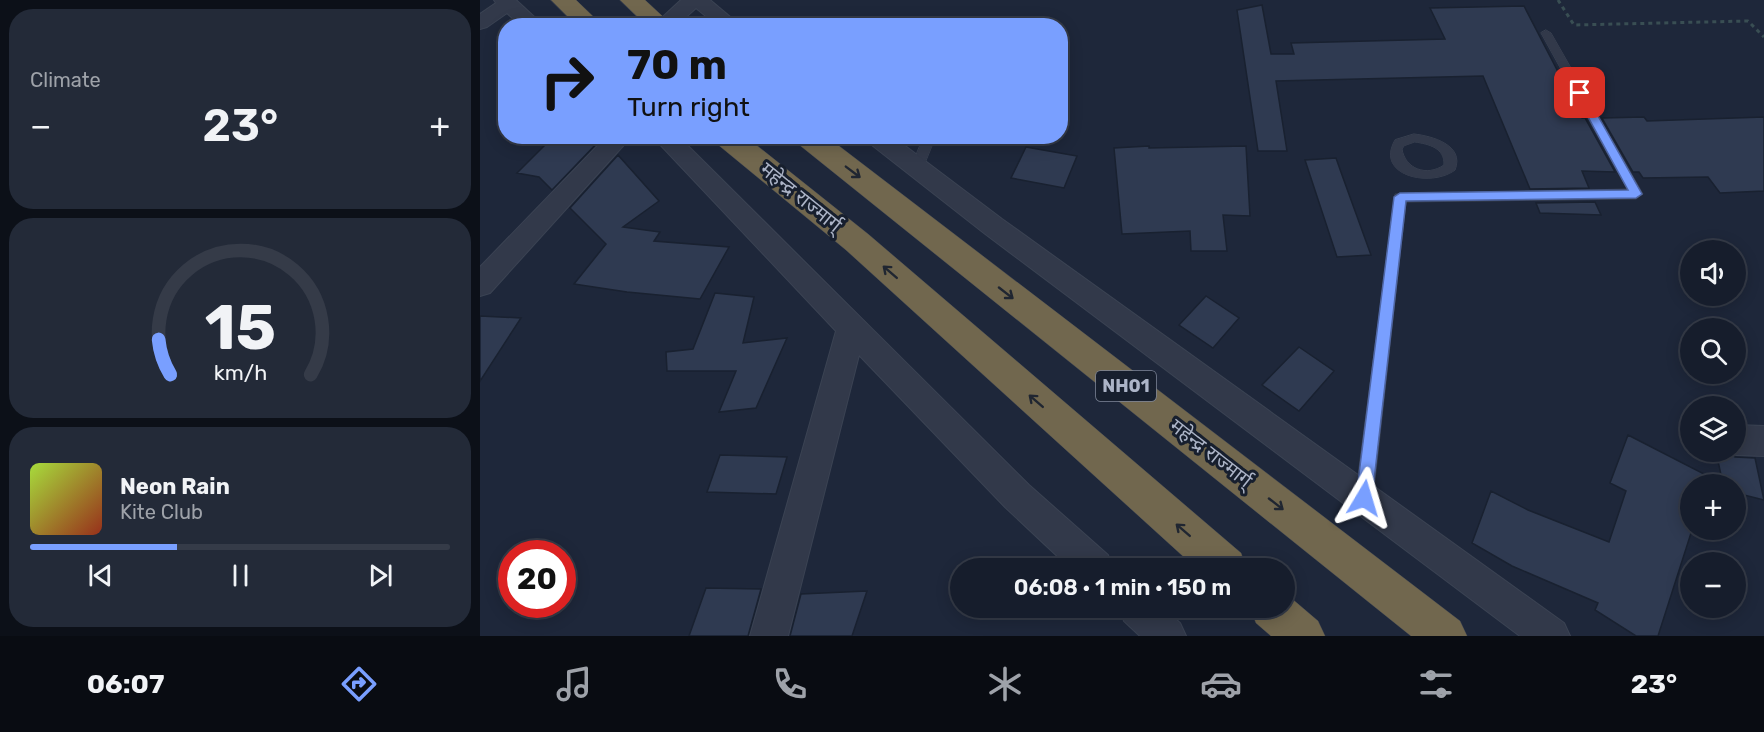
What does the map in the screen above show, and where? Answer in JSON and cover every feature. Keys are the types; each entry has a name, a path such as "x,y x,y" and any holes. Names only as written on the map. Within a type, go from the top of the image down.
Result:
{"highway":[{"path":"562,0 583,18"},
{"path":"631,0 653,18"},
{"name":"महेन्द्र राज्मार्ग्","path":"736,144 857,242 1215,558"},
{"name":"महेन्द्र राज्मार्ग्","path":"817,144 1445,636"},
{"path":"1282,618 1303,636"}],"street":[{"path":"672,18 693,0"},
{"path":"698,0 721,18"},
{"path":"480,22 506,2 525,18"},
{"path":"480,285 613,144"},
{"path":"671,144 1017,496 1084,558"},
{"path":"886,144 1551,636"},
{"path":"770,636 851,329"},
{"path":"1746,440 1764,441"},
{"path":"1148,618 1167,636"}],"lane":[{"path":"1364,498 1400,197 1636,194 1546,33"},
{"path":"917,168 927,144"},
{"path":"1431,176 1439,196"}],"path":[{"path":"1558,0 1574,25 1748,21 1764,37"}],"building":[{"path":"1262,5 1271,54 1294,54 1291,43 1445,39 1430,8 1524,6 1582,118 1585,118 1615,172 1582,171 1589,188 1530,189 1483,76 1276,81 1287,151 1258,151 1237,10"},
{"path":"1644,117 1647,121 1764,117 1764,191 1720,193 1708,177 1643,178 1639,172 1633,172 1602,118"},
{"path":"546,144 596,144 552,190 539,177 517,173"},
{"path":"1149,146 1149,148 1246,146 1250,216 1223,215 1227,251 1191,251 1190,231 1122,234 1114,148"},
{"path":"1026,147 1077,156 1064,188 1011,178"},
{"path":"618,155 659,201 623,227 660,232 654,241 729,247 700,299 574,284 606,244 570,208"},
{"path":"1336,158 1371,255 1337,257 1305,160"},
{"path":"1595,202 1601,215 1540,213 1536,203"},
{"path":"715,293 754,297 743,343 787,338 756,408 719,412 736,371 667,371 666,352 693,349"},
{"path":"1206,296 1239,318 1213,348 1179,325"},
{"path":"480,316 521,318 480,381"},
{"path":"1299,347 1334,371 1299,411 1262,385"},
{"path":"1628,435 1704,474 1680,474 1680,540 1689,540 1685,552 1680,552 1680,567 1658,636 1636,636 1595,610 1598,603 1512,566 1472,543 1491,491 1528,510 1609,542 1626,491 1610,483"},
{"path":"720,455 787,457 776,494 707,492"},
{"path":"1746,458 1755,458 1764,500 1746,496 1746,474 1721,474 1718,462 1746,462"},
{"path":"706,588 761,589 748,636 689,636"},
{"path":"867,591 852,636 790,636 801,594"}],"route":[{"path":"1364,498 1400,197 1636,194 1580,93"}]}
